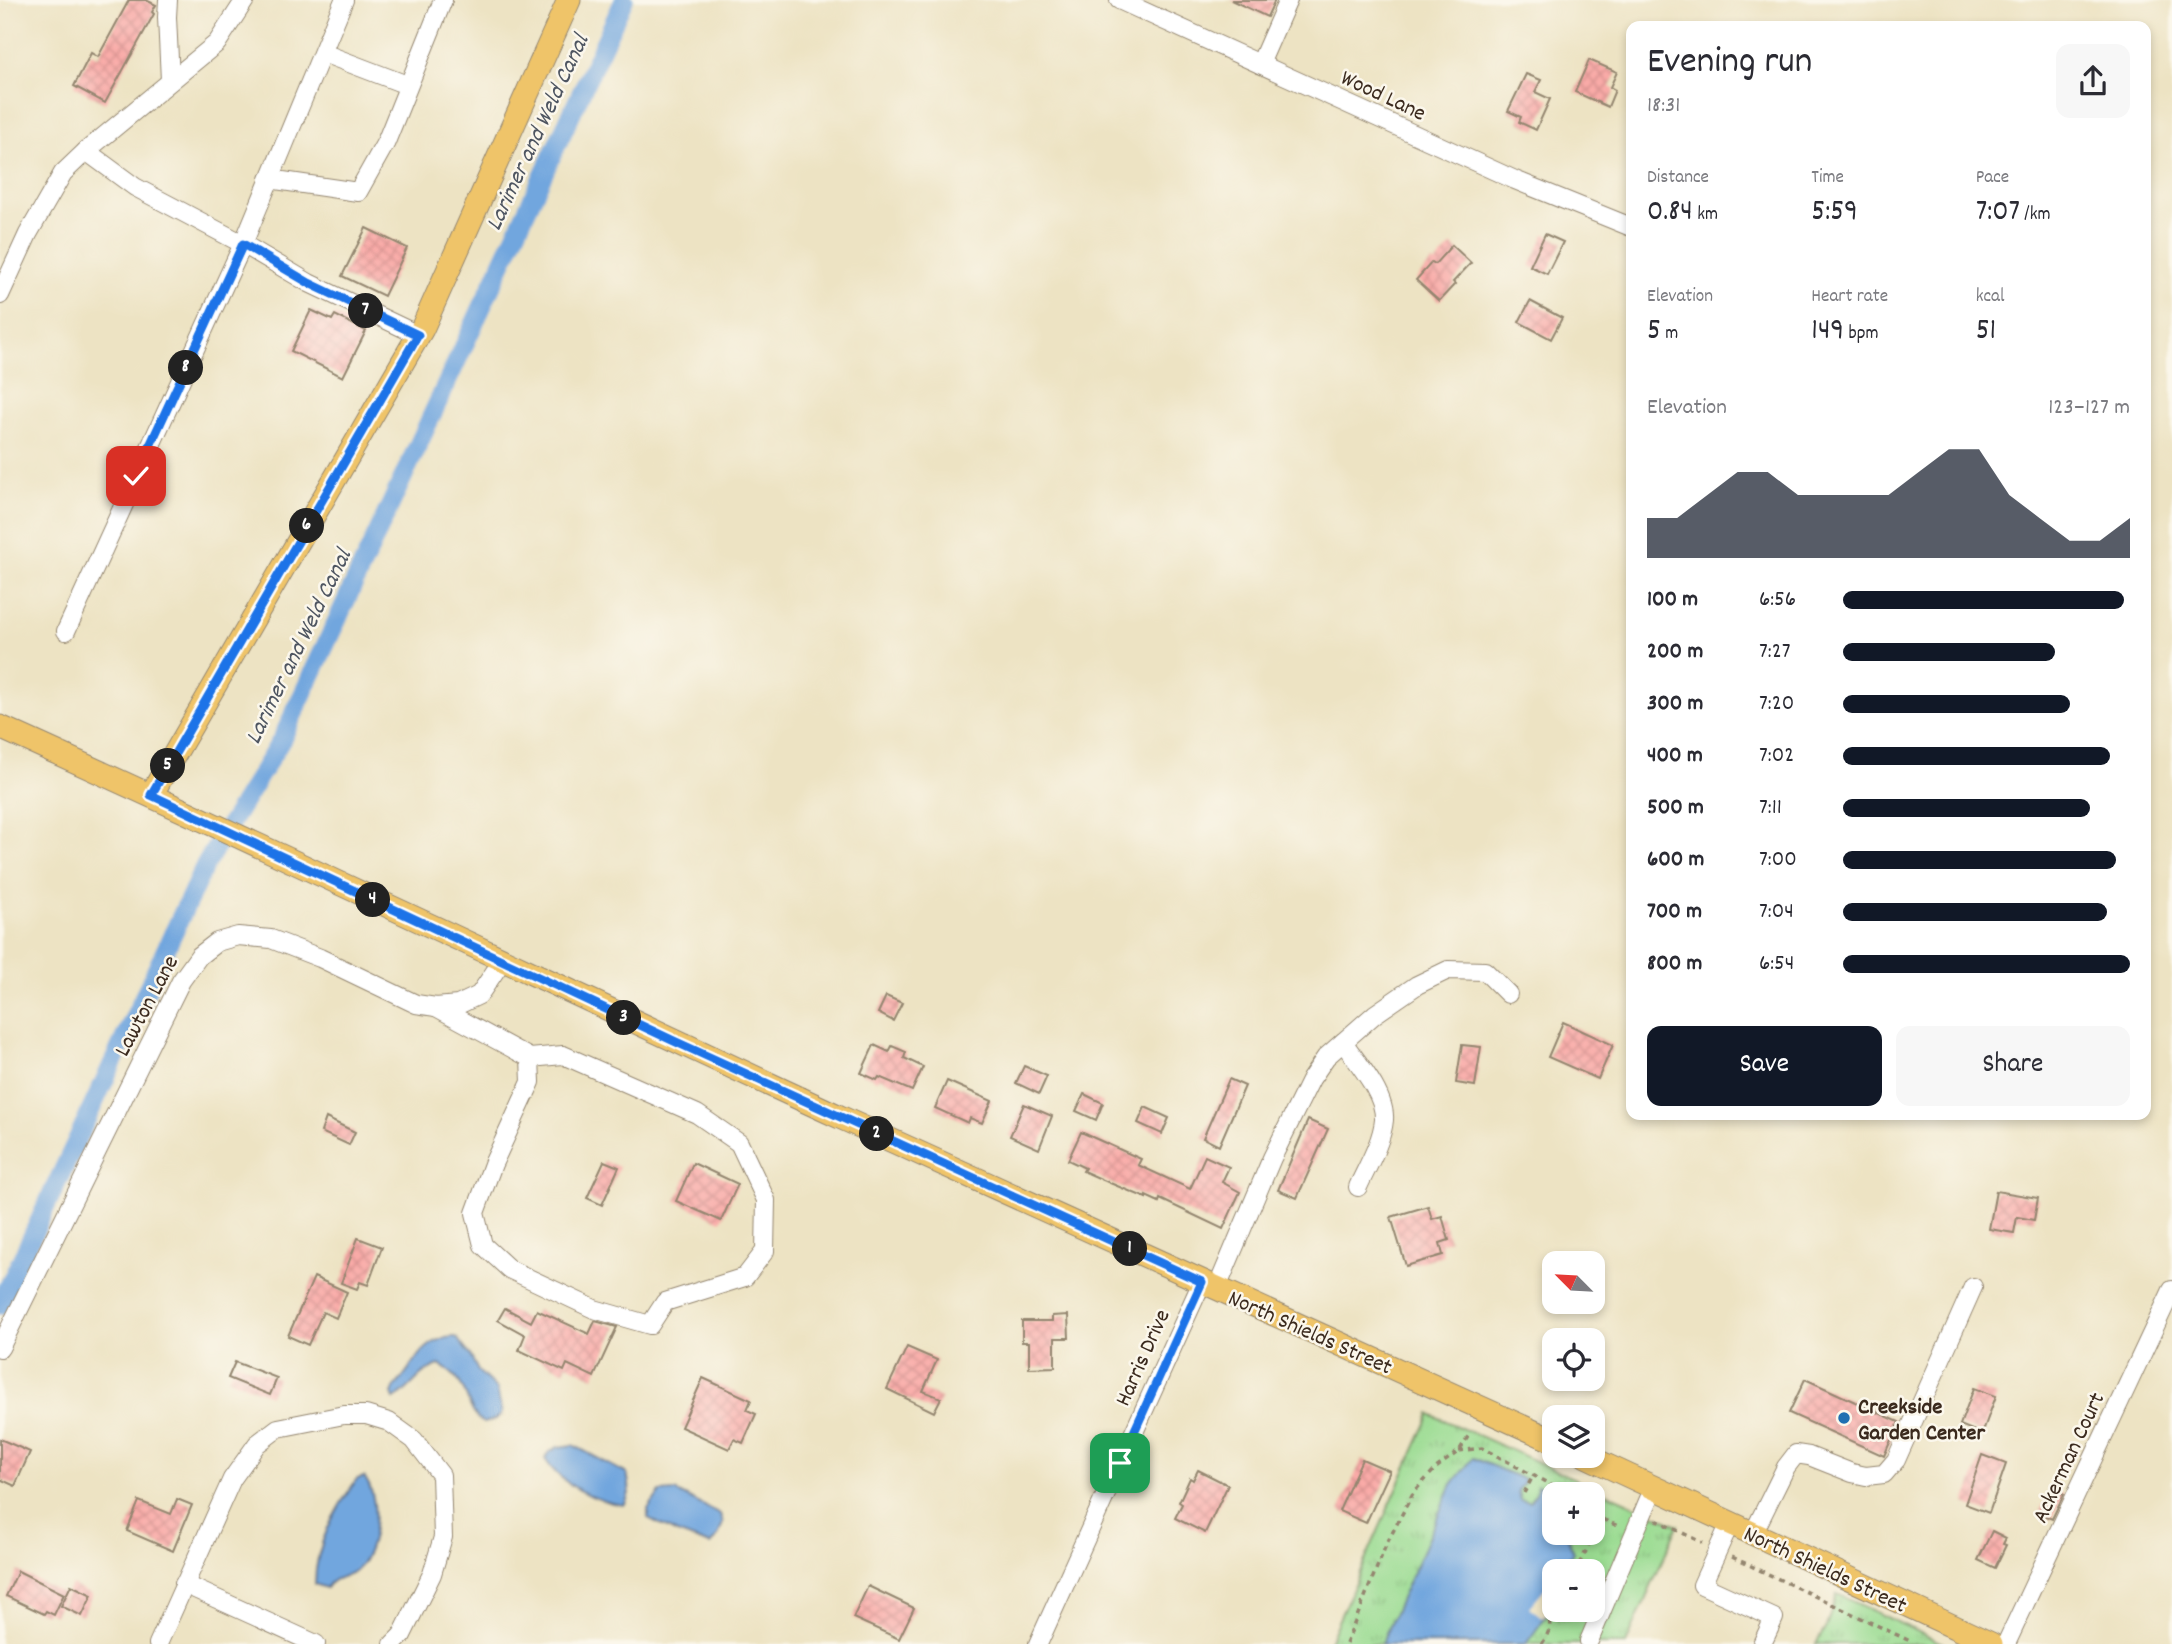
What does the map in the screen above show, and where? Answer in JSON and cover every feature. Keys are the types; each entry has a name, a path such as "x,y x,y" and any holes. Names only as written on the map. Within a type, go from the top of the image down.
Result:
{"main road":[{"path":"151,795 418,335 569,0"},
{"name":"North Shields Street","path":"0,727 151,795 502,961 1542,1436"},
{"name":"North Shields Street","path":"1605,1465 1991,1644"}],"street":[{"path":"169,0 167,17 170,80"},
{"path":"0,295 27,234 63,173 217,43 245,0"},
{"path":"66,631 243,244 344,0"},
{"path":"269,179 358,192 386,142 443,0"},
{"name":"Wood Lane","path":"1119,0 1515,180 1626,225"},
{"path":"1260,64 1288,0"},
{"path":"323,53 407,85"},
{"path":"86,151 135,187 243,244 309,283 418,335"},
{"name":"Lawton Lane","path":"0,1348 181,982 199,956 216,942 238,936 271,939 320,958 416,1004 436,1007 458,1005 479,995 502,961"},
{"name":"Harris Drive","path":"1038,1644 1272,1158 1311,1079 1326,1057 1375,1014 1417,985 1448,970 1485,971 1508,994"},
{"path":"436,1007 530,1058 563,1055 697,1114 739,1143 766,1200 765,1251 745,1277 665,1302 650,1325 594,1309 509,1269 482,1244 475,1213 493,1164 531,1082 530,1058"},
{"path":"1343,1042 1373,1085 1383,1106 1381,1132 1358,1187"},
{"path":"1753,1534 1786,1467 1796,1454 1809,1456 1852,1473 1866,1476 1884,1474 1896,1460 1973,1287"},
{"name":"Ackerman Court","path":"2006,1644 2172,1290"},
{"path":"158,1644 232,1479 257,1444 278,1428 344,1415 366,1415 389,1422 414,1440 441,1475 443,1537 432,1574 402,1635 393,1644"},
{"path":"1588,1641 1654,1488"},
{"path":"1730,1523 1702,1585 1774,1618 1762,1644"},
{"path":"184,1584 316,1644"}],"path":[{"path":"1346,1644 1387,1545 1413,1493 1436,1468 1459,1451 1469,1435"},
{"path":"1459,1451 1482,1448 1545,1482"},
{"path":"1524,1493 1533,1476"},
{"path":"1605,1520 1625,1529 1643,1514 1910,1640 1912,1644"},
{"path":"1542,1644 1551,1629 1550,1622"}],"green space":[{"path":"1430,1414 1542,1464 1542,1468 1551,1468 1582,1482 1542,1482 1542,1545 1605,1545 1605,1492 1678,1525 1626,1644 1328,1644"},
{"path":"1837,1594 1944,1644 1816,1644 1826,1627"}],"water":[{"path":"456,1337 478,1371 497,1389 502,1413 494,1420 483,1423 477,1417 457,1379 439,1365 426,1372 394,1399 394,1388 427,1347 445,1338"},
{"path":"573,1445 627,1474 629,1490 624,1505 591,1496 569,1484 545,1459 548,1453 558,1447"},
{"path":"1473,1458 1526,1480 1518,1491 1520,1500 1529,1502 1536,1493 1537,1485 1542,1487 1542,1545 1570,1545 1573,1552 1568,1559 1542,1559 1542,1622 1526,1644 1381,1644 1452,1484"},
{"path":"364,1477 373,1497 375,1510 372,1537 364,1561 353,1572 332,1581 326,1588 315,1584 318,1556 328,1528 357,1479"},
{"path":"675,1491 720,1514 723,1523 718,1536 710,1545 677,1533 648,1518 648,1509 660,1492"}],"pier":[{"path":"1542,1592 1542,1617 1529,1607"}],"building":[{"path":"129,0 146,0 156,5 152,12 154,14 105,103 74,86 91,53 98,57"},
{"path":"1231,0 1275,0 1267,17"},
{"path":"1589,60 1617,72 1610,87 1615,90 1608,107 1575,92"},
{"path":"1526,74 1541,80 1535,92 1550,99 1536,130 1519,122 1521,117 1508,111"},
{"path":"366,228 407,248 384,296 342,276"},
{"path":"1545,234 1563,242 1547,274 1530,266"},
{"path":"1452,245 1471,263 1439,301 1416,280"},
{"path":"1530,301 1562,318 1551,339 1519,322"},
{"path":"311,310 332,320 335,315 366,331 343,377 291,351"},
{"path":"886,996 902,1003 893,1021 878,1013"},
{"path":"1563,1022 1613,1045 1598,1079 1548,1057"},
{"path":"874,1045 889,1052 892,1046 906,1052 904,1058 923,1067 912,1091 879,1077 877,1080 861,1073"},
{"path":"1462,1045 1481,1047 1475,1086 1456,1083"},
{"path":"1024,1066 1047,1076 1039,1094 1016,1083"},
{"path":"1229,1079 1245,1086 1219,1146 1203,1138"},
{"path":"947,1081 992,1101 982,1123 970,1118 968,1123 935,1108"},
{"path":"1084,1094 1103,1103 1096,1120 1076,1111"},
{"path":"1024,1104 1052,1116 1039,1149 1010,1136"},
{"path":"1145,1107 1169,1118 1162,1134 1138,1123"},
{"path":"326,1118 355,1132 349,1145 321,1132"},
{"path":"1308,1120 1328,1129 1297,1198 1278,1190"},
{"path":"1081,1132 1141,1159 1138,1165 1190,1189 1205,1156 1229,1167 1222,1182 1240,1192 1223,1229 1160,1199 1159,1202 1146,1198 1083,1171 1085,1168 1068,1160"},
{"path":"604,1161 619,1167 602,1205 587,1198"},
{"path":"693,1163 738,1184 721,1221 676,1201"},
{"path":"1996,1191 2038,1198 2034,1220 2017,1217 2014,1233 1989,1229"},
{"path":"1428,1206 1432,1219 1442,1216 1449,1240 1440,1243 1443,1255 1406,1266 1391,1217"},
{"path":"358,1238 382,1247 368,1285 360,1282 357,1289 341,1283"},
{"path":"314,1277 347,1292 336,1318 323,1312 308,1345 288,1336"},
{"path":"505,1308 531,1322 537,1310 589,1334 595,1321 617,1327 594,1377 567,1364 564,1371 519,1350 525,1335 498,1320"},
{"path":"1068,1315 1069,1338 1055,1338 1055,1367 1029,1368 1029,1342 1022,1342 1022,1321 1052,1321 1052,1316"},
{"path":"907,1347 937,1360 923,1391 941,1398 934,1412 887,1389"},
{"path":"235,1362 277,1378 270,1395 228,1378"},
{"path":"703,1378 751,1400 747,1410 756,1414 743,1443 734,1439 729,1449 681,1427"},
{"name":"Creekside Garden Center","path":"1805,1379 1899,1422 1884,1456 1789,1413"},
{"path":"1974,1388 1996,1396 1982,1434 1960,1425"},
{"path":"0,1439 30,1452 15,1486 0,1479"},
{"path":"1982,1455 2006,1464 1989,1513 1965,1504"},
{"path":"1362,1459 1390,1471 1366,1523 1339,1511"},
{"path":"1198,1470 1228,1485 1205,1533 1175,1518 1190,1478 1193,1480"},
{"path":"2052,1488 2064,1494 2052,1519 2039,1513"},
{"path":"177,1499 192,1505 173,1551 127,1531 139,1501 171,1514"},
{"path":"1992,1531 2006,1538 2003,1544 2006,1545 1995,1568 1978,1560"},
{"path":"18,1571 64,1594 54,1615 46,1611 44,1614 6,1596"},
{"path":"71,1585 92,1595 82,1616 61,1606"},
{"path":"868,1586 914,1608 899,1639 853,1618"}],"waterway":[{"name":"Larimer and Weld Canal","path":"0,1305 205,865 282,739 624,0"}],"place":[{"name":"Creekside Garden Center","path":"1844,1418"}],"route":[{"path":"136,476 243,244 309,283 418,335 151,795 674,1041 1202,1282 1120,1463"}]}
